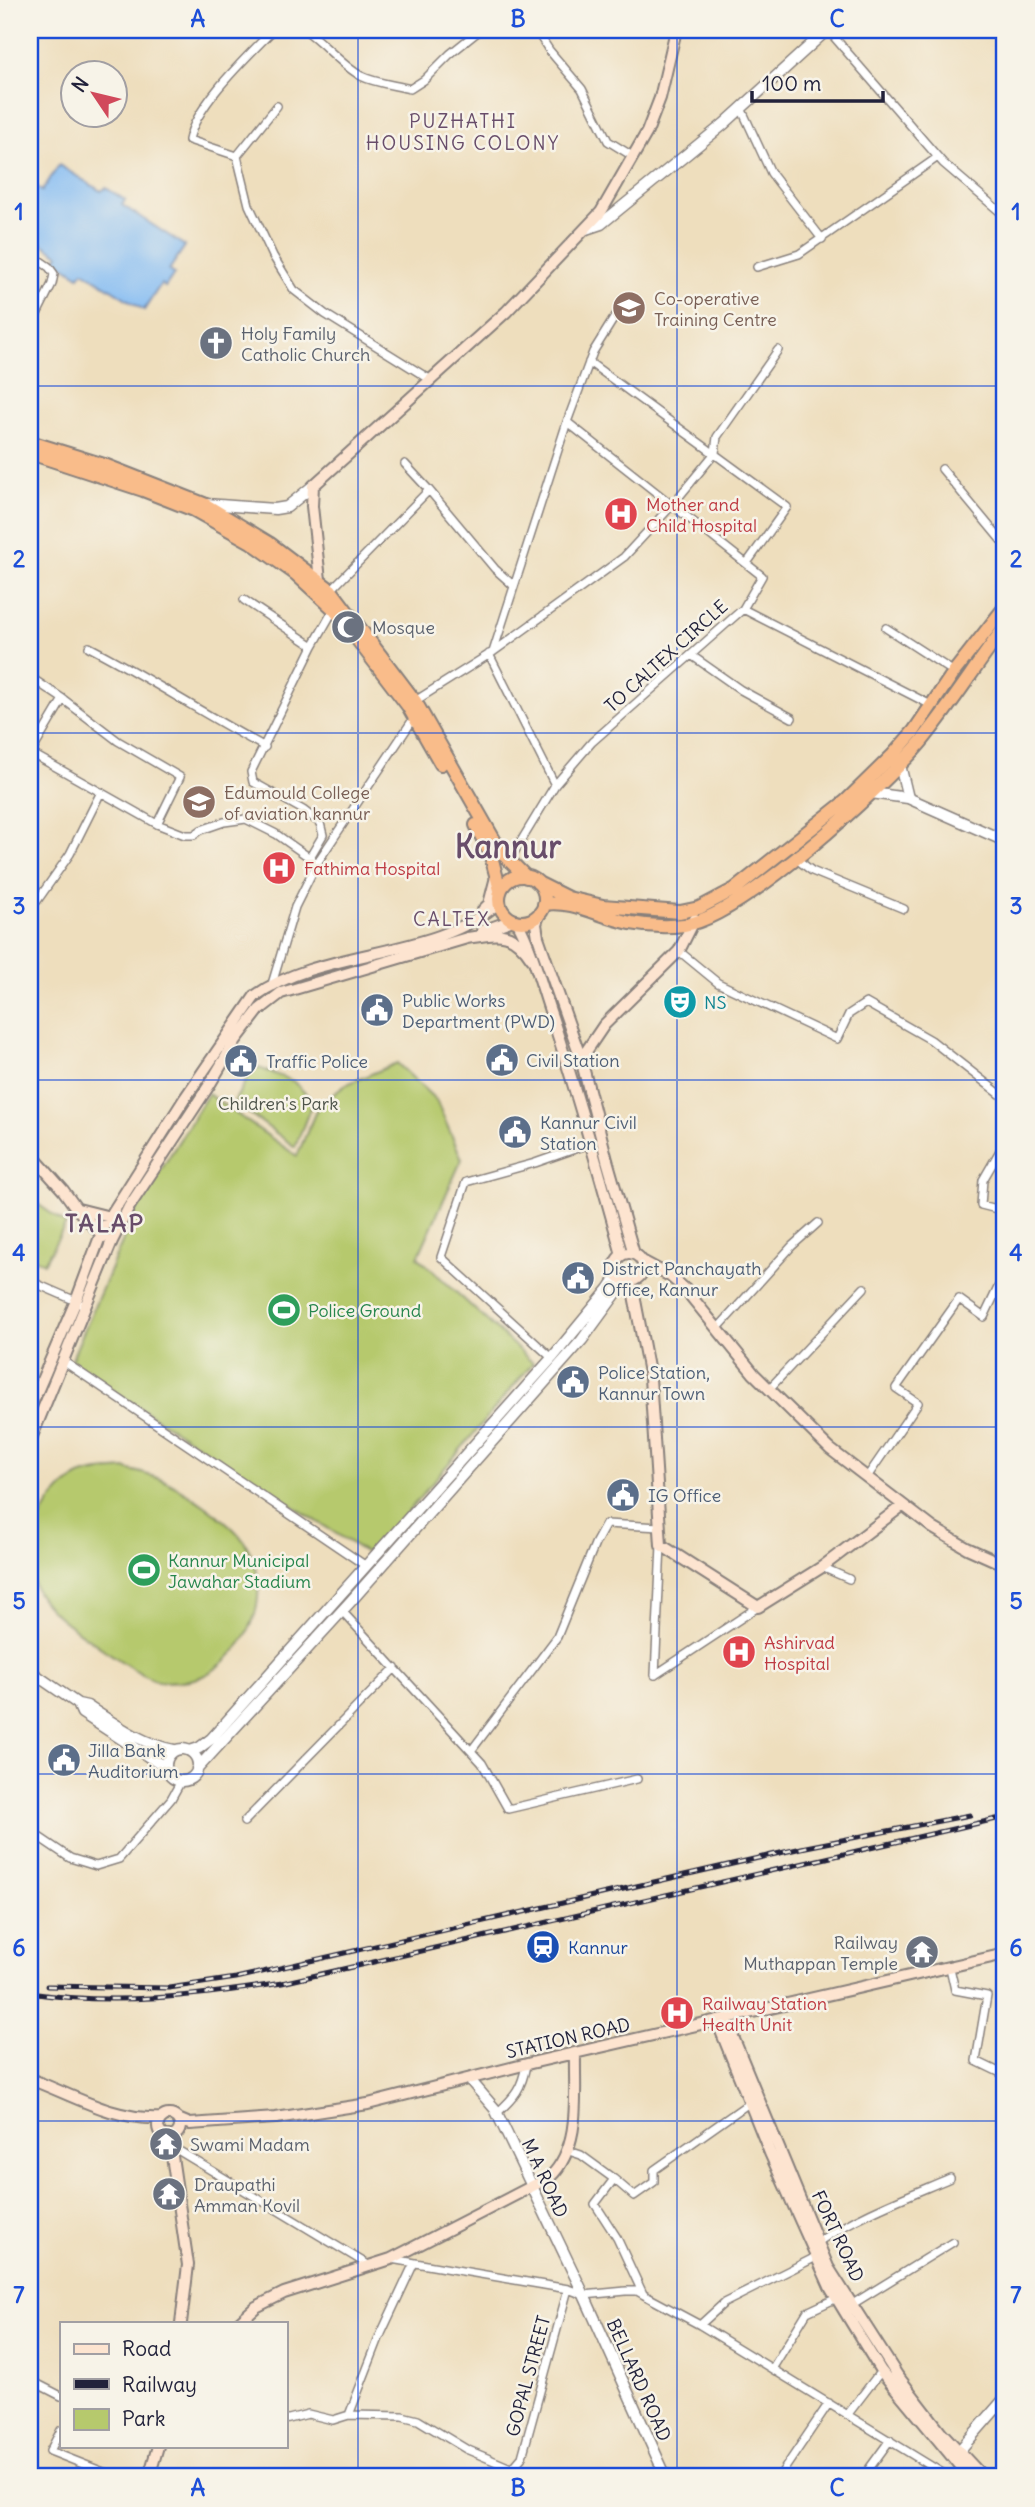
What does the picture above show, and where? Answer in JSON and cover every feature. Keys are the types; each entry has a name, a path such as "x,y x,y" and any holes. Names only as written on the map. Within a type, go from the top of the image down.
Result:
{"highway":[{"path":"30,442 107,466 204,504 261,537 320,580 334,609 414,718 483,829 509,862 548,890 577,900 625,909 680,912 699,908 735,889 897,760 936,722 1005,627"},
{"path":"30,453 143,490 194,510 262,550 327,594 415,701 483,829 503,912 515,921 530,920 542,908 561,902 630,923 682,926 708,919 741,900 871,793 897,760 954,672 1005,607"},
{"path":"500,896 512,878 532,880 544,893 542,908"}],"main road":[{"path":"320,580 313,520 313,486 506,312 601,212 634,158 660,98 676,30"},
{"path":"465,933 489,904 496,874"},
{"path":"465,933 500,896"},
{"path":"542,908 536,924 538,937 581,1059 607,1160 643,1269 640,1276 627,1281"},
{"path":"581,1059 604,1025 679,951 699,908"},
{"path":"30,1441 63,1361 100,1234 185,1098 255,996 290,976 515,921 528,941 592,1143 622,1255"},
{"path":"30,1408 129,1207 236,1040 259,1010 281,993 465,933 508,935 521,943 532,959"},
{"path":"30,1153 100,1234 112,1241"},
{"path":"76,1208 110,1217"},
{"path":"622,1255 638,1258 670,1276 685,1289 754,1374 830,1450 950,1539 1005,1565"},
{"path":"622,1255 616,1262 616,1272 627,1281 634,1295 650,1378 661,1545 758,1606 822,1567 902,1506"},
{"name":"STATION ROAD","path":"174,2133 190,2124 276,2118 368,2104 575,2053 1005,1954"},
{"name":"FORT ROAD","path":"722,2020 749,2103 828,2267 885,2367"},
{"name":"FORT ROAD","path":"722,2020 816,2257 837,2298 885,2367 955,2454 969,2477"},
{"path":"239,2322 256,2308 284,2293 391,2259 550,2177 561,2166 569,2151 572,2137 575,2053"},
{"path":"30,2070 47,2085"},
{"path":"30,2079 104,2110 160,2123 172,2115 188,2265 181,2322"},
{"path":"160,2123 161,2133 174,2133"},
{"path":"149,2477 157,2448"},
{"name":"FORT ROAD","path":"955,2454 983,2477"}],"street":[{"path":"237,156 189,140 191,129 222,84 273,30"},
{"path":"306,30 338,60 363,77 410,89 424,80 480,30"},
{"path":"536,30 582,89 608,141 634,158"},
{"path":"586,229 609,218 741,108 828,30 938,158 1005,216"},
{"path":"237,156 277,106"},
{"path":"741,108 771,173 822,239"},
{"path":"237,156 249,205 273,256 294,290 325,314 431,380"},
{"path":"757,267 799,254 938,158"},
{"path":"30,254 49,267 54,274 30,335"},
{"path":"555,785 491,653 589,362 616,315"},
{"path":"415,701 491,653 624,557 673,505 715,453 717,437 778,350"},
{"path":"589,362 787,507 747,563"},
{"path":"567,422 762,576 743,609"},
{"path":"405,464 495,569 514,586"},
{"path":"942,469 1005,545"},
{"path":"204,504 275,509 287,507 313,486"},
{"path":"327,594 429,490"},
{"path":"244,600 313,646"},
{"path":"310,857 323,835 320,823 303,810 253,782 251,772 334,609"},
{"name":"TO CALTEX CIRCLE","path":"509,862 555,785 592,742 743,609 931,705"},
{"path":"886,628 954,672"},
{"path":"89,647 142,675 204,715 265,747"},
{"path":"691,655 741,690 792,718"},
{"path":"30,677 118,741 180,776 157,824"},
{"path":"63,699 30,753 157,824 185,835 194,835 224,822 246,819 276,834 317,863"},
{"path":"281,993 272,984 295,907 317,863 414,718"},
{"path":"897,760 908,799"},
{"path":"30,896 37,901 64,864 101,792"},
{"path":"871,793 908,799 1005,841"},
{"path":"795,858 812,871 904,909"},
{"path":"679,951 718,983 838,1039 849,1014 866,1003 931,1040 1005,1098"},
{"path":"1005,1142 983,1180 981,1205 1005,1211"},
{"path":"551,1358 441,1257 466,1182 535,1163 592,1143"},
{"path":"718,1328 792,1246 818,1223"},
{"path":"30,1671 78,1704 157,1747 190,1751 199,1748 211,1739 551,1358 609,1289 615,1280 616,1272"},
{"path":"867,1477 918,1403 896,1388 959,1300 984,1317 1005,1273"},
{"path":"30,1281 80,1304"},
{"path":"78,1704 82,1713 166,1768 171,1777 181,1781 191,1778 582,1340 627,1281"},
{"path":"769,1389 864,1288"},
{"path":"63,1361 366,1566"},
{"path":"471,1751 557,1637 595,1544 606,1524 660,1527"},
{"path":"661,1545 655,1675 758,1606"},
{"path":"822,1567 849,1579"},
{"path":"334,1602 482,1763 508,1809 637,1779"},
{"path":"244,1822 394,1668"},
{"path":"166,1768 167,1758 174,1750"},
{"path":"190,1751 197,1759 197,1769"},
{"path":"30,1831 70,1858 96,1866 119,1859 171,1799 181,1781"},
{"path":"950,1968 955,1990 987,1996 976,2061 1005,2075"},
{"path":"497,2113 510,2102 523,2084 526,2065"},
{"name":"M A ROAD","path":"470,2080 497,2113 584,2295"},
{"path":"569,2151 581,2155 634,2196 654,2182 654,2170 749,2103"},
{"path":"174,2133 370,2266"},
{"path":"818,2242 832,2232 950,2178"},
{"path":"614,2179 595,2204 617,2238 644,2295"},
{"path":"851,2305 953,2242"},
{"path":"700,2325 724,2303 816,2257"},
{"path":"391,2259 568,2289 584,2295 637,2291 700,2325 949,2477"},
{"path":"349,2415 379,2338 414,2263"},
{"name":"GOPAL STREET","path":"513,2469 522,2457 568,2289"},
{"name":"BELLARD ROAD","path":"584,2295 666,2477"},
{"path":"772,2368 807,2312 837,2298"},
{"path":"848,2414 885,2367"},
{"path":"30,2380 60,2395"},
{"path":"955,2454 1005,2398"},
{"path":"779,2477 829,2403"},
{"path":"287,2419 308,2414 333,2420 349,2415 402,2416 418,2420 466,2449 513,2469 524,2477"},
{"path":"60,2432 50,2451 116,2477"},
{"path":"863,2477 890,2440"},
{"path":"505,2477 513,2469"}],"green space":[{"name":"Police Ground","path":"397,1063 436,1100 462,1159 418,1257 533,1363 371,1556 70,1363 135,1212 208,1094 297,1156 318,1106 347,1084"},
{"name":"Children's Park","path":"254,1066 293,1081 313,1101 295,1147 234,1102"},
{"path":"32,1200 66,1224 44,1263 30,1256"},
{"name":"Kannur Municipal Jawahar Stadium","path":"127,1469 167,1482 208,1508 229,1524 243,1540 255,1564 258,1577 257,1603 250,1628 227,1660 198,1678 166,1682 149,1678 64,1621 47,1606 36,1590 31,1575 32,1542 45,1510 55,1496 80,1476 97,1471"}],"water":[{"path":"59,165 101,191 106,188 125,200 122,205 185,246 169,270 174,274 165,287 161,284 144,310 83,271 79,276 55,260 59,255 30,236 30,210 33,204 30,194 35,186 42,191"}],"railway":[{"path":"47,1986 169,1988 236,1978 806,1847 970,1815"},
{"path":"30,1993 93,1999 156,1998 282,1983 1005,1817"}],"place":[{"name":"Co-operative Training Centre","path":"629,308"},
{"name":"Holy Family Catholic Church","path":"216,343"},
{"name":"Mother and Child Hospital","path":"621,514"},
{"name":"Mosque","path":"348,627"},
{"name":"Edumould College of aviation kannur","path":"199,802"},
{"name":"Fathima Hospital","path":"279,868"},
{"name":"NS","path":"680,1002"},
{"name":"Public Works Department (PWD)","path":"377,1010"},
{"name":"Civil Station","path":"502,1060"},
{"name":"Traffic Police","path":"241,1061"},
{"name":"Kannur Civil Station","path":"515,1132"},
{"name":"District Panchayath Office, Kannur","path":"578,1278"},
{"name":"Police Ground","path":"284,1310"},
{"name":"Police Station, Kannur Town","path":"573,1382"},
{"name":"IG Office","path":"623,1495"},
{"name":"Kannur Municipal Jawahar Stadium","path":"144,1570"},
{"name":"Ashirvad Hospital","path":"739,1652"},
{"name":"Jilla Bank Auditorium","path":"64,1760"},
{"name":"Kannur","path":"543,1947"},
{"name":"Railway Muthappan Temple","path":"922,1952"},
{"name":"Railway Station Health Unit","path":"677,2013"},
{"name":"Swami Madam","path":"166,2144"},
{"name":"Draupathi Amman Kovil","path":"169,2194"}],"district":[{"name":"PUZHATHI HOUSING COLONY","path":"463,132"},
{"name":"Kannur","path":"508,846"},
{"name":"CALTEX","path":"452,919"},
{"name":"TALAP","path":"105,1223"}]}
